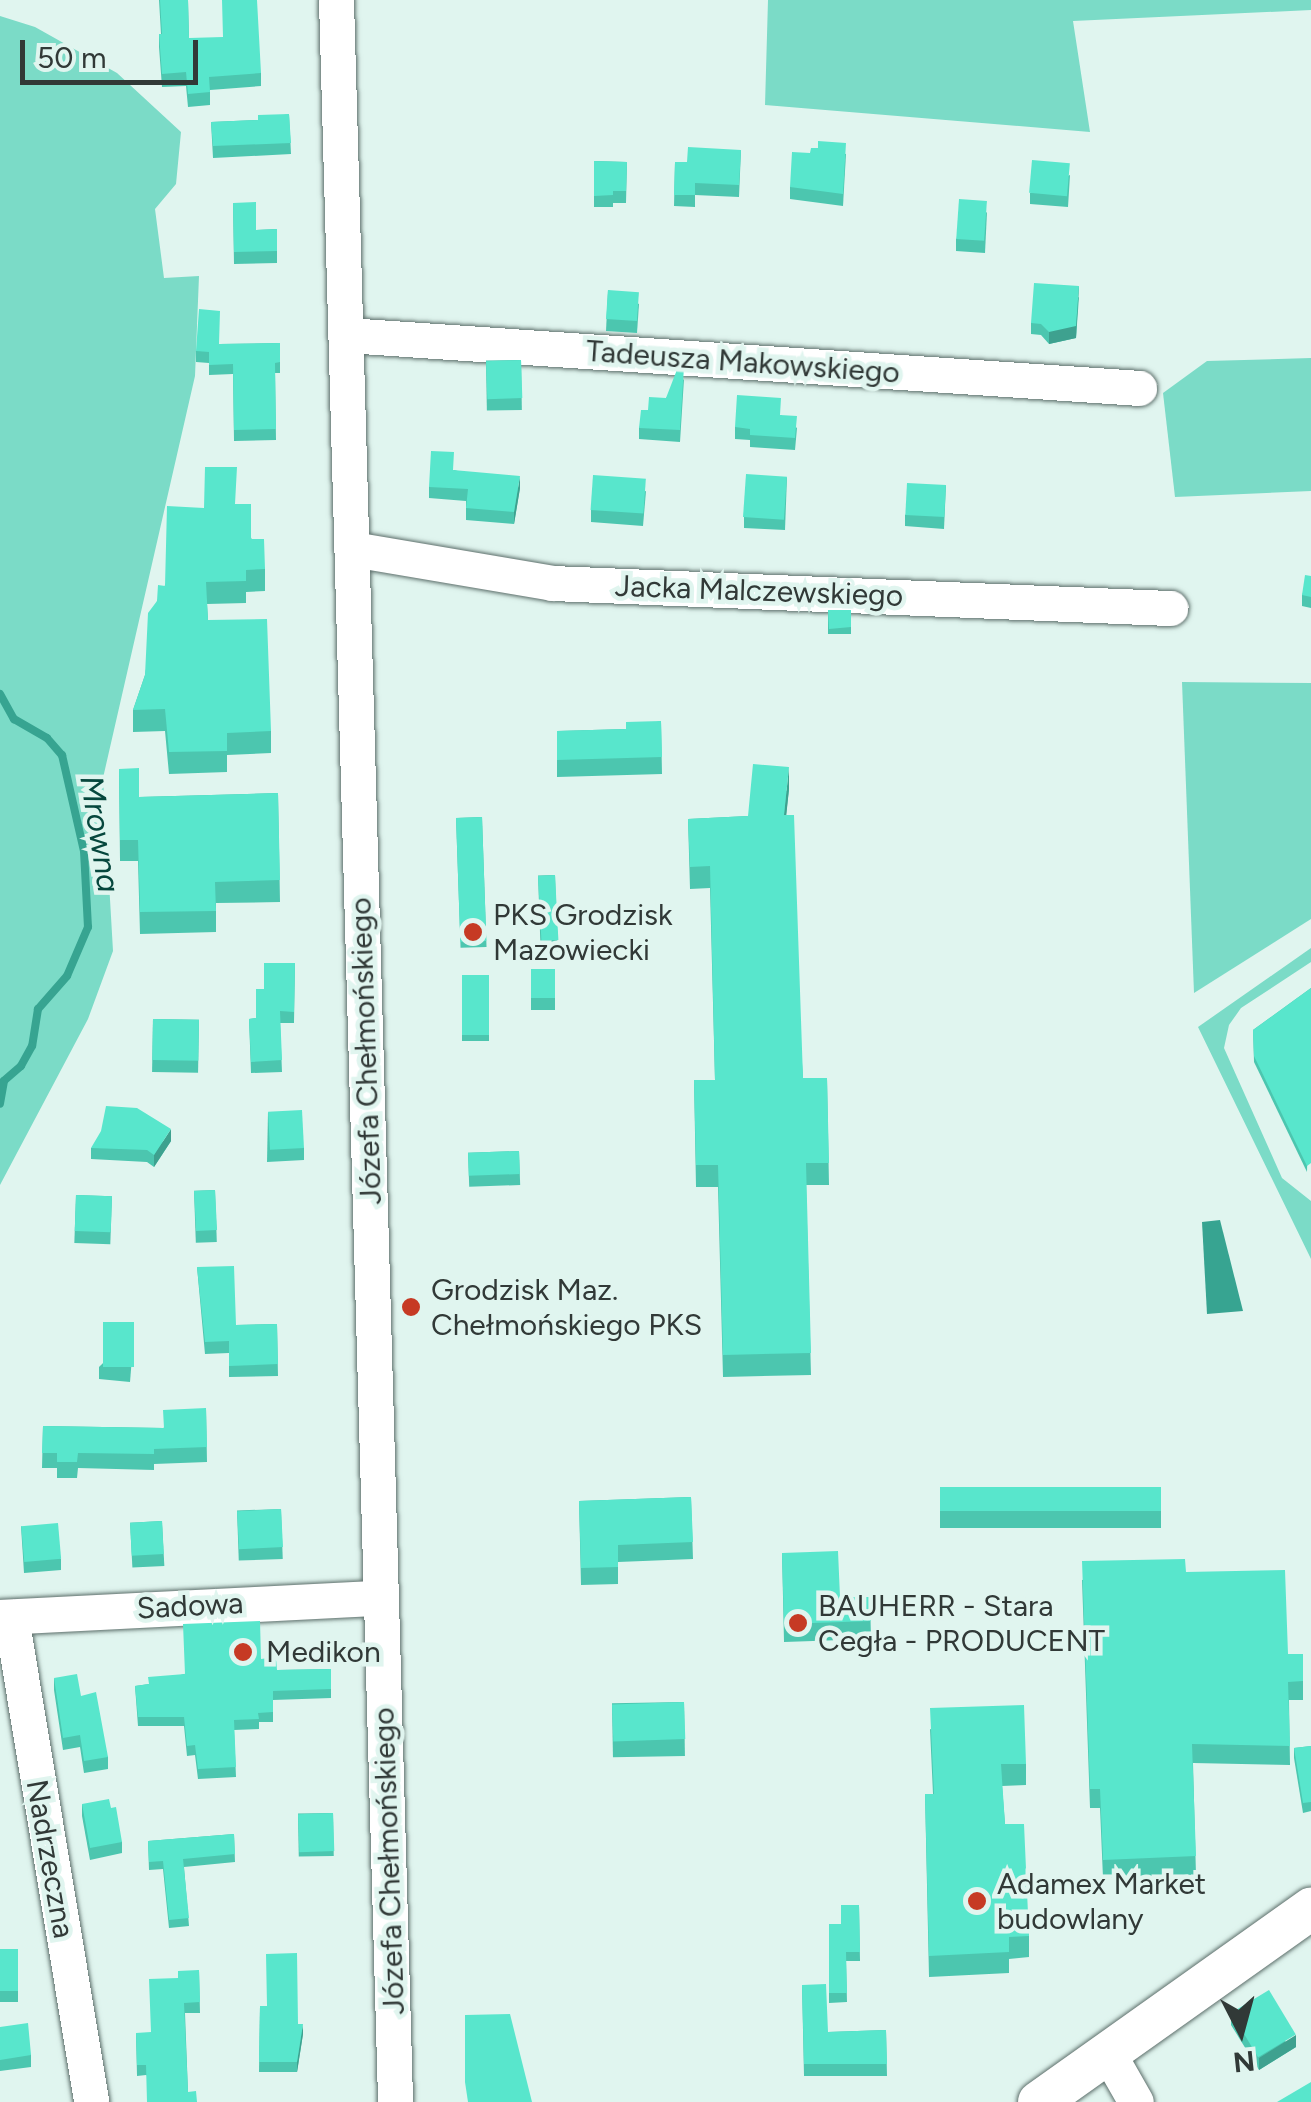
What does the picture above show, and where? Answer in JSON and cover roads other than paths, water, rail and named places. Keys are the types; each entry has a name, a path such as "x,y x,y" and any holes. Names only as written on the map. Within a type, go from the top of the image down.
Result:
{"main road":[{"path":"1039,2102 1311,1909"}],"street":[{"name":"Józefa Chełmońskiego","path":"336,0 395,2102"},
{"name":"Tadeusza Makowskiego","path":"346,335 1140,388"},
{"name":"Jacka Malczewskiego","path":"352,549 552,583 1170,608"},
{"name":"Sadowa","path":"6,1617 381,1598"},
{"name":"Nadrzeczna","path":"6,1617 91,2102"},
{"path":"1108,2054 1136,2102"}],"waterway":[{"name":"Mrowna","path":"0,694 14,719 47,738 62,755 84,851 88,927 67,976 38,1009 32,1046 21,1066 4,1081 0,1104"}],"place":[{"name":"PKS Grodzisk Mazowiecki","path":"473,932"},
{"name":"Grodzisk Maz. Chełmońskiego PKS","path":"411,1307"},
{"name":"BAUHERR - Stara Cegła - PRODUCENT","path":"798,1623"},
{"name":"Medikon","path":"243,1652"},
{"name":"Adamex Market budowlany","path":"977,1901"}]}
